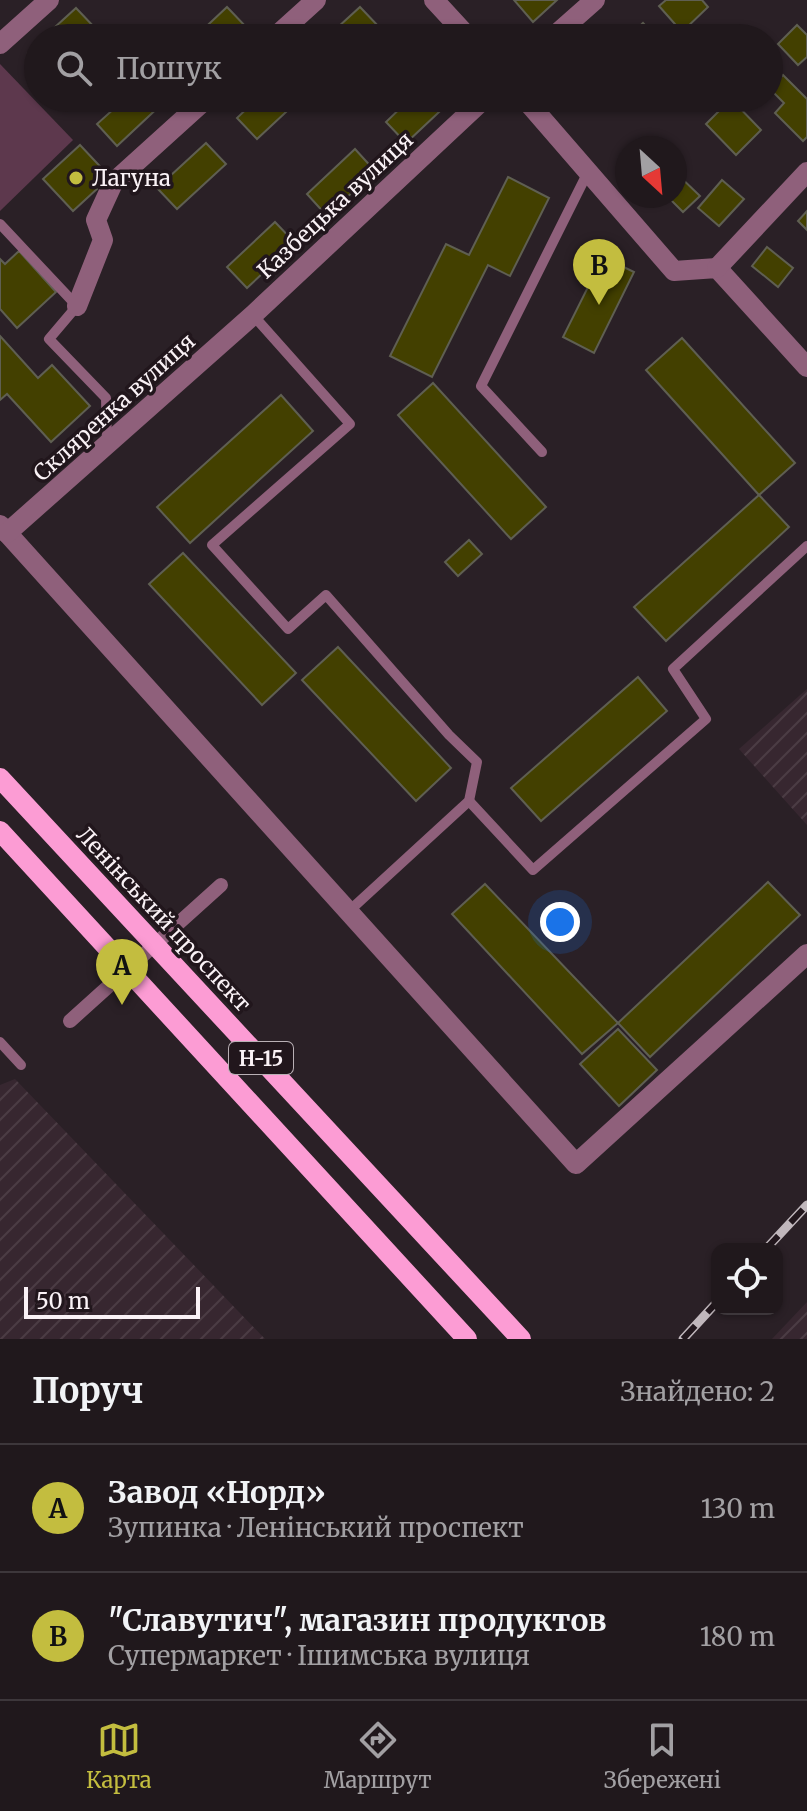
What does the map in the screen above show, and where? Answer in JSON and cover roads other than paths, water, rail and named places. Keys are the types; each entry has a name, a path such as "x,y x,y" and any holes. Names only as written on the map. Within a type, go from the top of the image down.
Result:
{"main road":[{"name":"Ленінський проспект","path":"0,778 521,1339"},
{"name":"Н-15","path":"0,831 467,1339"}],"street":[{"path":"0,44 49,0"},
{"path":"289,24 316,0"},
{"path":"434,0 456,24"},
{"path":"568,24 595,0"},
{"path":"77,306 103,240 96,220 113,183 192,112"},
{"name":"Казбецька вулиця","path":"253,315 470,112"},
{"path":"537,112 674,271 717,268 807,172"},
{"path":"717,268 807,367"},
{"name":"Скляренка вулиця","path":"4,529 107,446 253,315"},
{"path":"4,529 576,1164 807,954"},
{"path":"70,1021 221,885"}],"lane":[{"path":"542,452 481,386 589,170"},
{"path":"0,224 77,306 49,339 106,398 107,446"},
{"path":"253,315 350,424 212,545 288,629 326,595 449,735 477,762 469,801 347,913"},
{"path":"469,801 533,870 706,719 673,669 807,546"},
{"path":"0,1042 21,1065"}],"railway":[{"path":"772,1243 807,1205"},
{"path":"683,1339 711,1309"}],"place":[{"name":"Лагуна","path":"76,178"},
{"name":"\"Славутич\", магазин продуктов","path":"599,305"},
{"name":"Завод «Норд»","path":"122,1005"}]}
